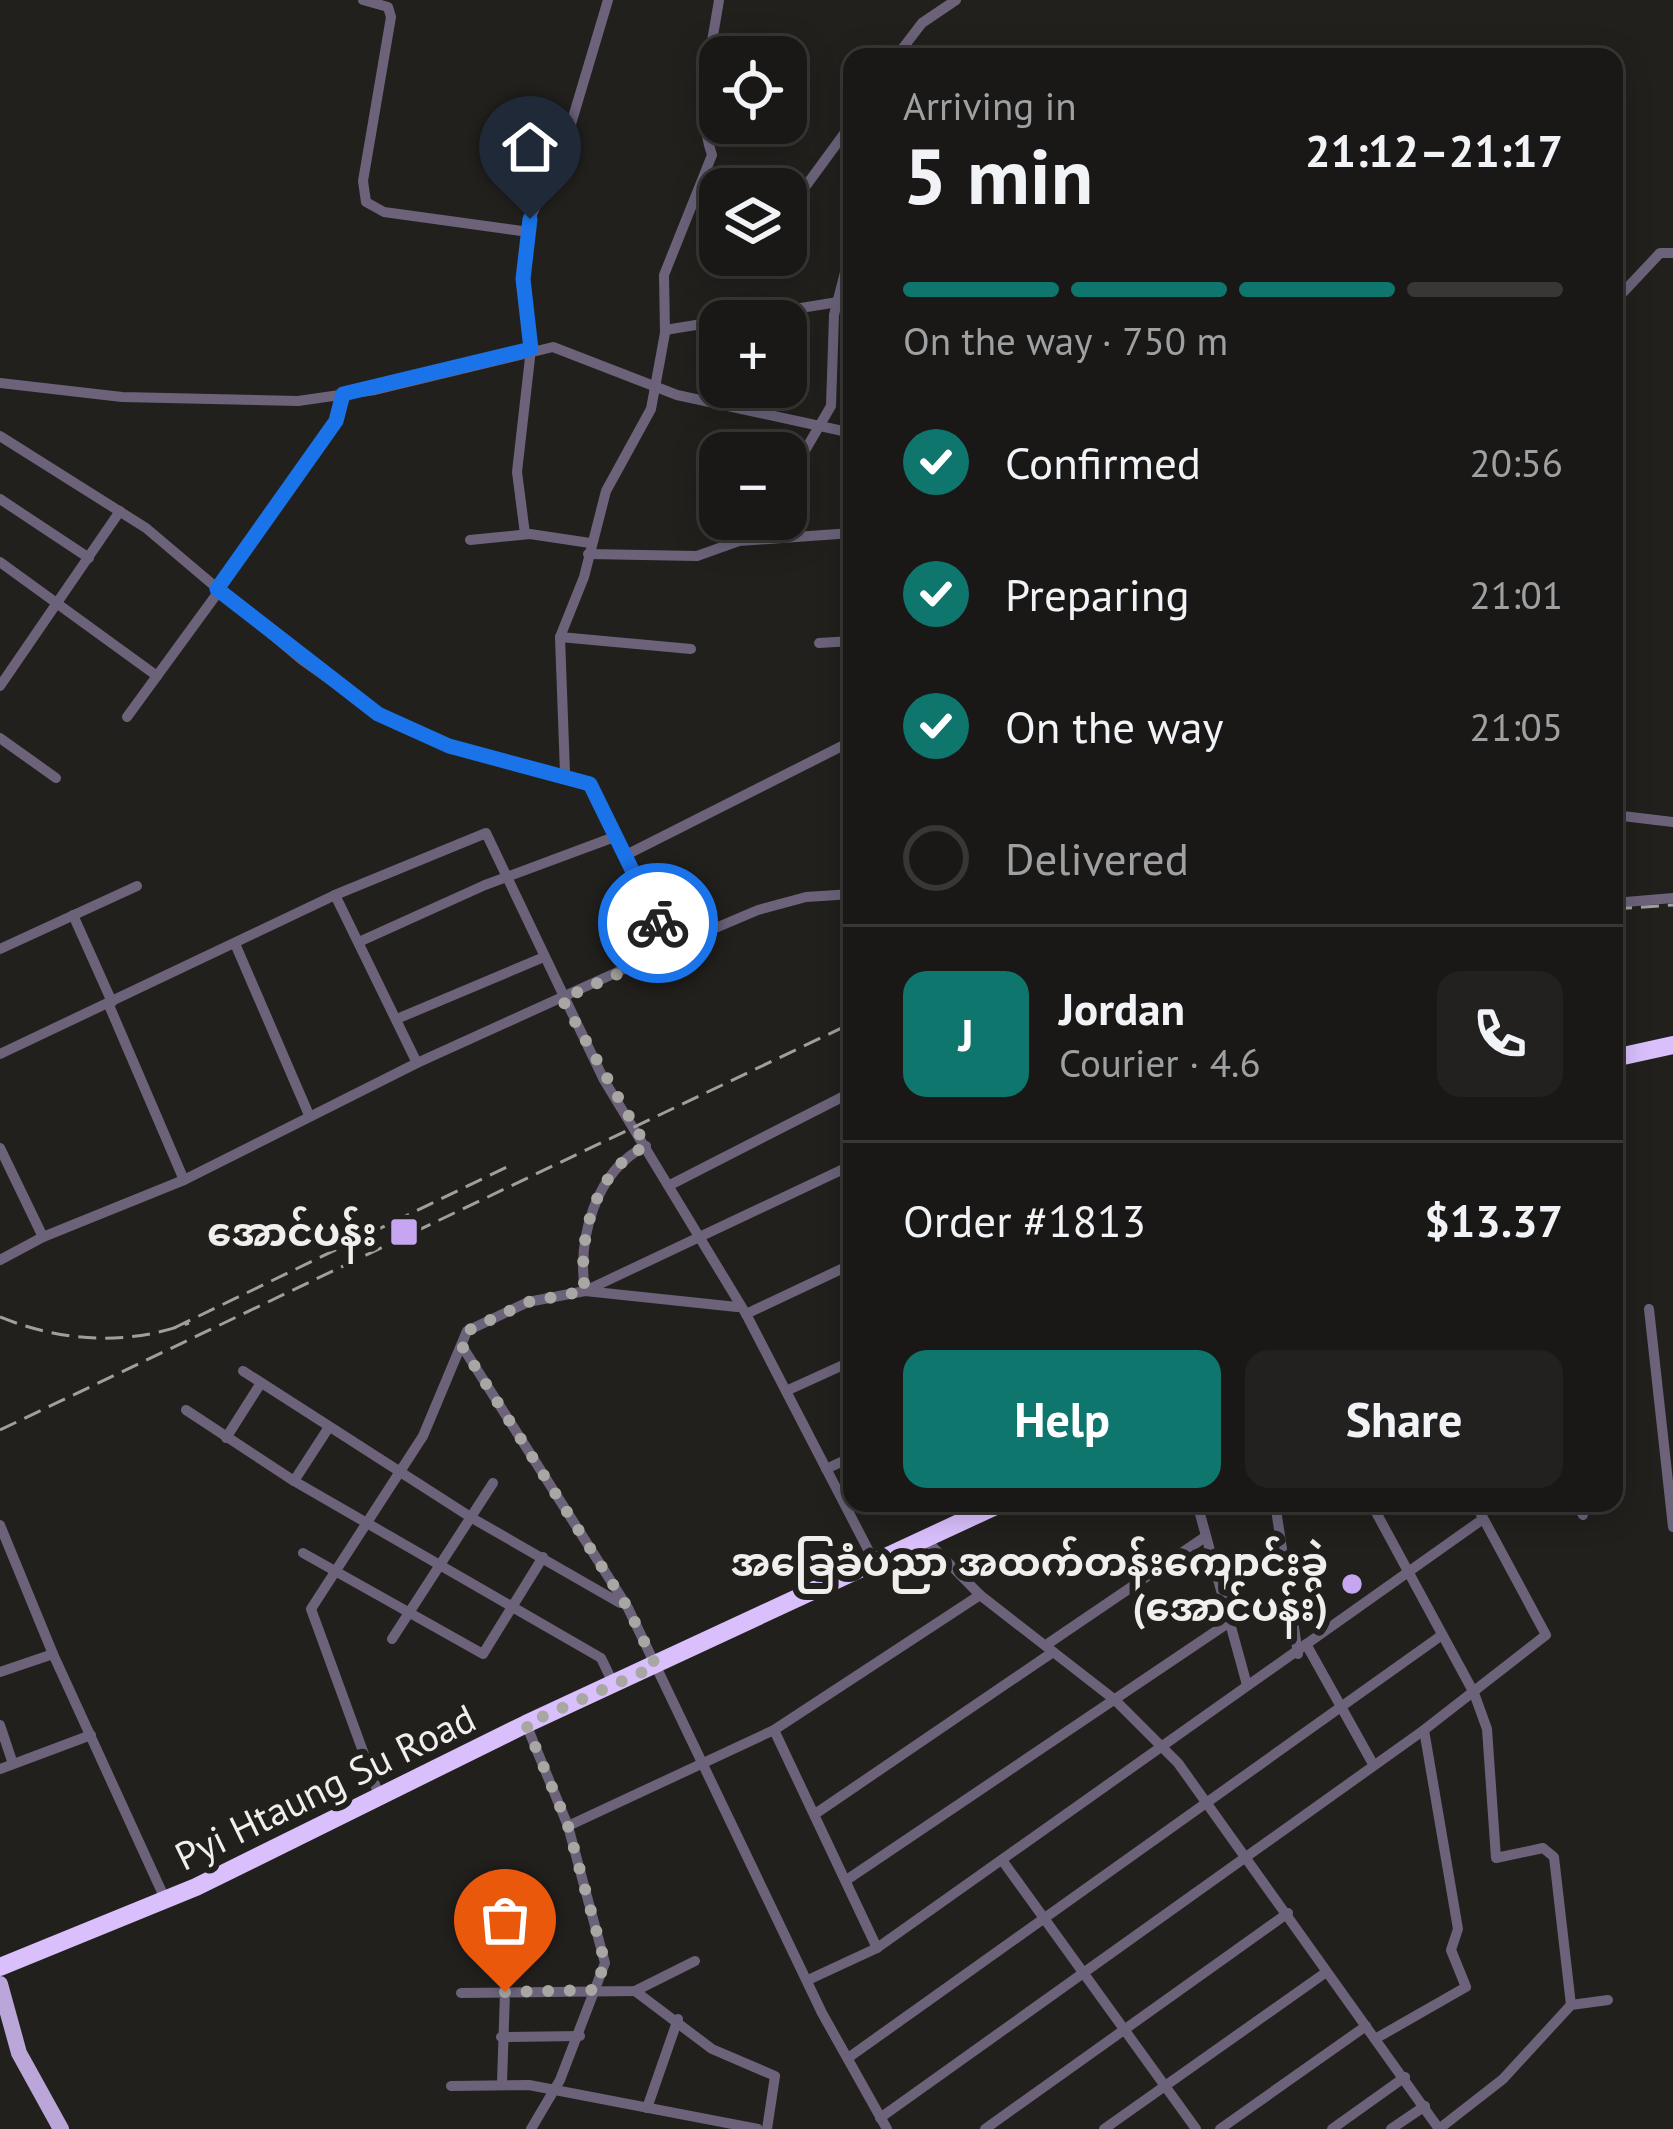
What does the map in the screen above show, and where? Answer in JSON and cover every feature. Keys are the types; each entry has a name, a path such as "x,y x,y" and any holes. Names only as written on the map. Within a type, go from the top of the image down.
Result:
{"highway":[{"path":"1623,1056 1673,1045"},
{"name":"Pyi Htaung Su Road","path":"0,1967 166,1901 526,1724 983,1512"}],"main road":[{"path":"0,1984 19,2053 61,2129"}],"street":[{"path":"363,0 388,8 391,16 363,182 366,202 398,214 529,232"},
{"path":"524,535 517,472 531,349 523,279 529,232 543,185 568,134 608,0"},
{"path":"566,773 560,637 606,491 639,439 665,330 664,275 712,155 705,137 719,0"},
{"path":"903,48 922,22 956,0"},
{"path":"807,184 843,135"},
{"path":"1623,292 1660,253 1673,253"},
{"path":"807,449 820,428 836,381 843,282"},
{"path":"665,330 838,302"},
{"path":"0,383 193,401 298,401 531,349 572,352 610,373 654,387 843,432"},
{"path":"127,717 336,421 343,394"},
{"path":"0,436 120,511 378,714 449,746 566,773 590,784 671,950"},
{"path":"0,500 89,558"},
{"path":"0,686 120,511"},
{"path":"470,540 524,535 589,548 697,556 730,544 843,532"},
{"path":"730,544 734,540"},
{"path":"0,562 157,676"},
{"path":"560,637 691,650"},
{"path":"819,643 843,642"},
{"path":"0,738 56,778"},
{"path":"626,855 843,746"},
{"path":"1623,816 1673,822"},
{"path":"0,1054 335,896 486,832 562,999 741,1310 843,1501"},
{"path":"361,941 616,836"},
{"path":"0,949 137,886"},
{"path":"0,1260 43,1237 184,1180 417,1063 758,910 806,897 843,895"},
{"path":"335,896 399,1018 417,1063"},
{"path":"1623,901 1673,898"},
{"path":"74,915 184,1180"},
{"path":"236,946 309,1115"},
{"path":"399,1018 544,957"},
{"path":"670,1184 843,1101"},
{"path":"585,1291 584,1251 596,1202 625,1156 646,1146"},
{"path":"0,1148 43,1237"},
{"path":"380,1798 311,1609 423,1436 467,1331 528,1302 585,1291 843,1169"},
{"path":"585,1291 741,1310 843,1268"},
{"path":"1648,1309 1673,1527"},
{"path":"462,1346 628,1608 883,2124 1084,1971 1424,1730 1546,1635 1480,1512"},
{"path":"786,1391 843,1365"},
{"path":"243,1371 259,1386 472,1518 628,1608"},
{"path":"226,1438 259,1386"},
{"path":"186,1410 294,1481 601,1658 614,1685"},
{"path":"294,1481 329,1427"},
{"path":"826,1468 843,1461"},
{"path":"392,1639 493,1483"},
{"path":"849,1512 875,1563"},
{"path":"1199,1512 1247,1685"},
{"path":"1277,1512 1302,1649 1343,1705 1373,1764"},
{"path":"1376,1512 1474,1693 1487,1729 1496,1858 1543,1848 1554,1857 1571,2005"},
{"path":"808,1980 877,1948 1483,1519"},
{"path":"0,1525 53,1654 166,1901"},
{"path":"815,1814 1205,1537"},
{"path":"925,1539 980,1595 1115,1700 1162,1746 1288,1913 1325,1973 1439,2129 1503,2079 1571,2005 1608,2000"},
{"path":"304,1553 483,1654 542,1557"},
{"path":"568,1826 774,1730 980,1595"},
{"path":"848,1879 1228,1623"},
{"path":"848,2058 1442,1636"},
{"path":"0,1672 53,1654"},
{"path":"526,1724 568,1826 605,1963 580,2036 531,2129"},
{"path":"0,1725 13,1764"},
{"path":"774,1730 877,1948"},
{"path":"1375,2039 1466,1987 1451,1950 1458,1929 1424,1730"},
{"path":"0,1769 91,1735"},
{"path":"1002,1859 1196,2129"},
{"path":"985,2129 1288,1913"},
{"path":"461,1994 635,1991 695,1961"},
{"path":"1105,2129 1325,1973"},
{"path":"635,1991 730,2060 775,2076 767,2129"},
{"path":"502,2084 505,1992"},
{"path":"647,2108 678,2019"},
{"path":"1220,2129 1366,2026"},
{"path":"501,2037 580,2036"},
{"path":"1332,2129 1405,2077"},
{"path":"451,2086 554,2089 758,2129"},
{"path":"1391,2129 1425,2106"}],"railway":[{"path":"1623,908 1673,905"},
{"path":"0,1430 843,1027"},
{"path":"174,1328 509,1166"},
{"path":"0,1317 47,1332 94,1338 142,1335 189,1323"}],"way so far":[{"path":"505,1992 594,1990 605,1963 568,1826 526,1724 656,1666 628,1608 462,1346 467,1331 528,1302 585,1291 584,1251 596,1202 625,1156 646,1146 604,1081 562,999 671,950 658,923"}],"place":[{"name":"အောင်ပန်း","path":"404,1232"},
{"name":"အခြေခံပညာ အထက်တန်းကျောင်းခွဲ (အောင်ပန်း)","path":"1352,1584"}],"route":[{"path":"530,219 523,279 531,349 416,381 343,394 336,421 217,589 302,660 378,714 449,746 528,768 566,773 590,784 658,923"}]}
